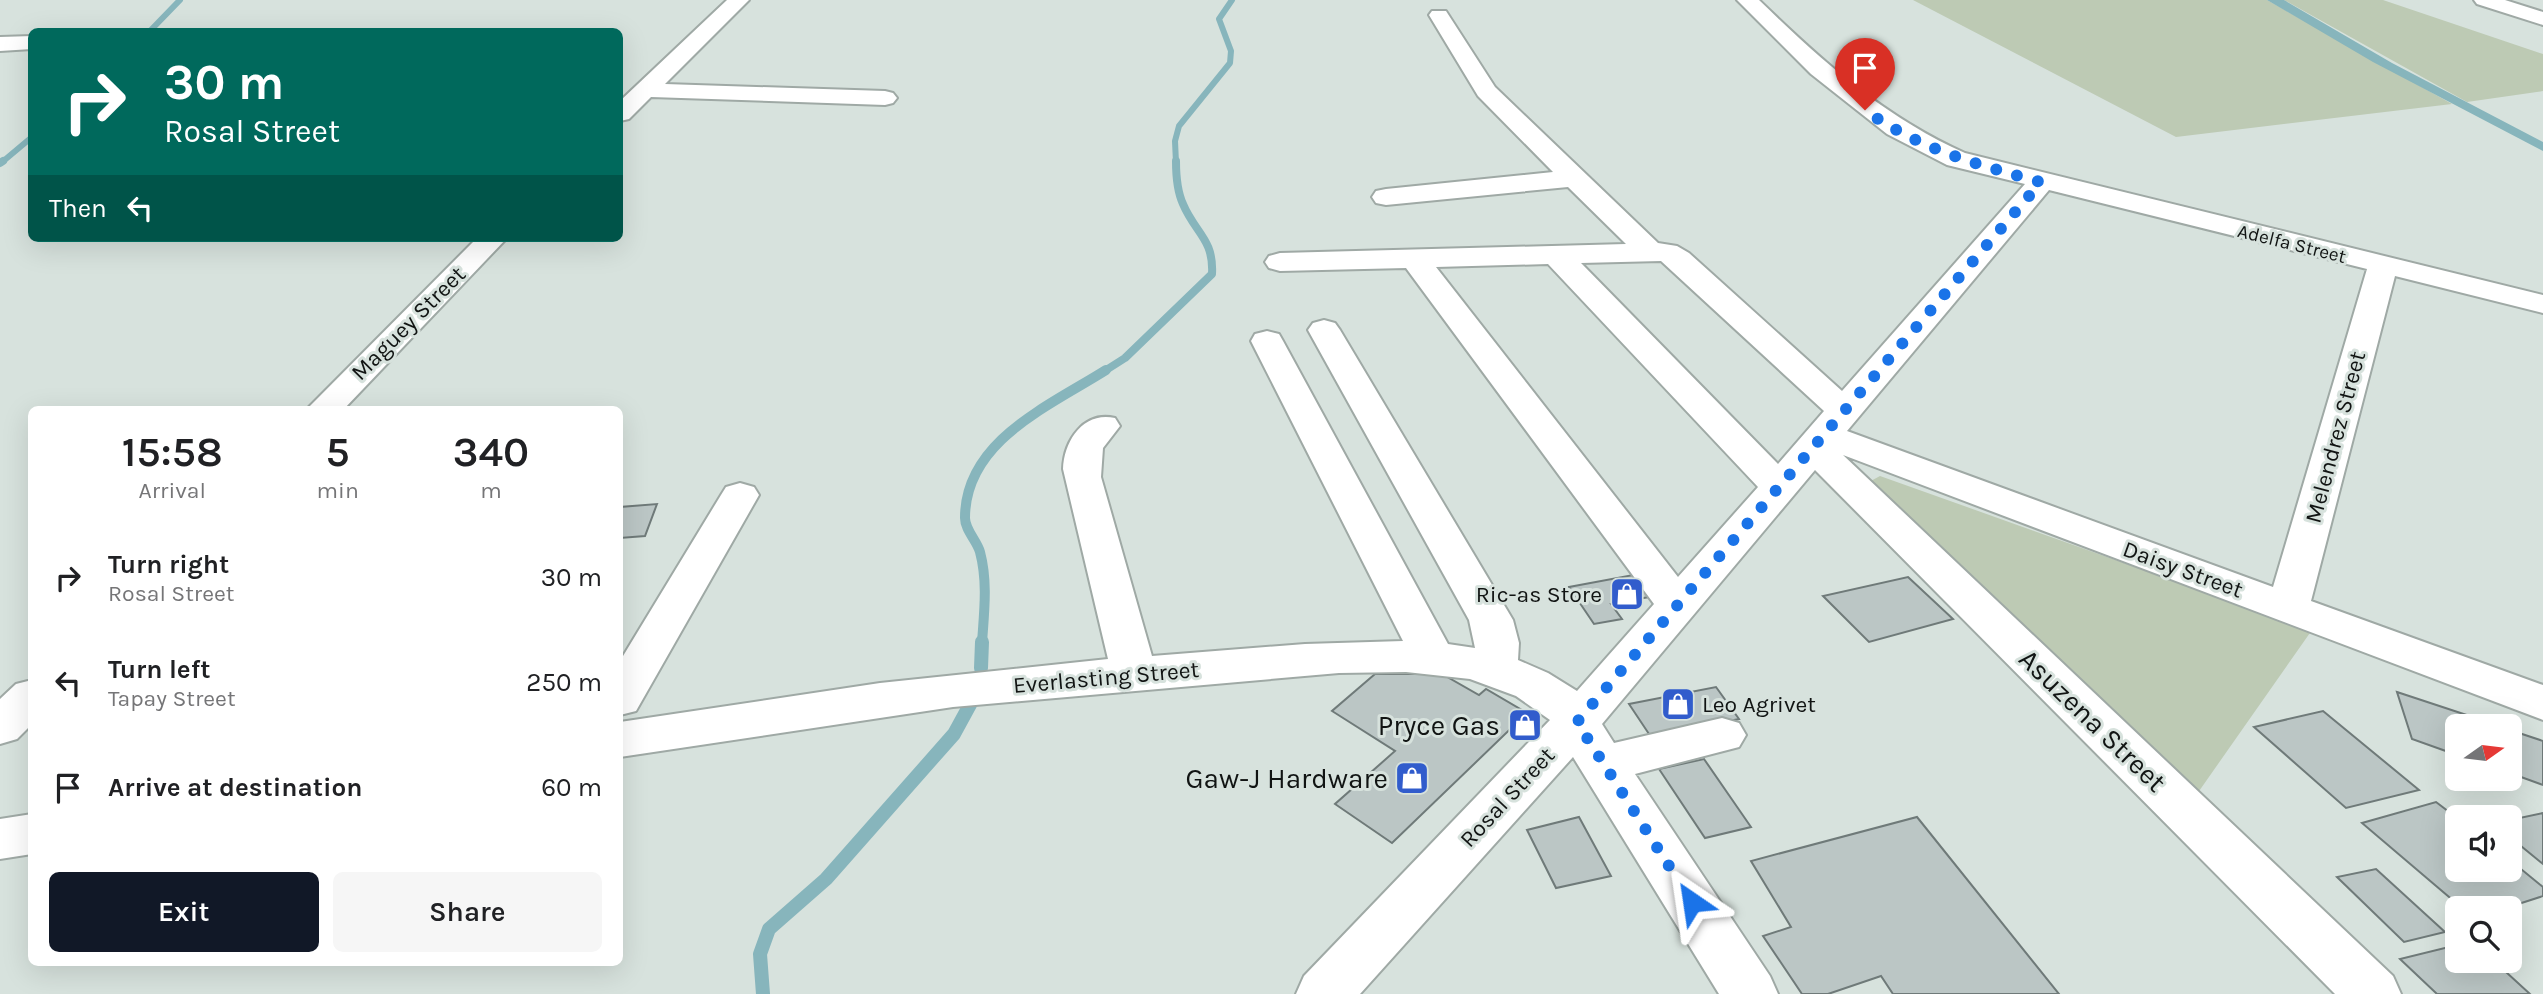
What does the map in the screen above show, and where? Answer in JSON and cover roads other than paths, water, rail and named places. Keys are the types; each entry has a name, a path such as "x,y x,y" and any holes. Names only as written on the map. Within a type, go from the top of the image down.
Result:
{"street":[{"path":"623,111 739,0"},
{"name":"Adelfa Street","path":"1747,0 1835,85 1903,135 1956,159 2543,304"},
{"path":"2484,0 2543,19"},
{"path":"1439,15 1486,91 1649,251"},
{"path":"0,44 28,41"},
{"path":"644,90 885,98"},
{"path":"1386,197 1573,178"},
{"name":"Rosal Street","path":"1324,994 1577,722 2041,182"},
{"name":"Maguey Street","path":"327,406 489,242"},
{"path":"1280,262 1649,251"},
{"name":"Asuzena Street","path":"1649,251 1667,252 1674,256 1826,431 2373,994"},
{"path":"1555,254 1779,487"},
{"path":"1414,258 1677,606"},
{"name":"Melendrez Street","path":"2288,608 2382,265"},
{"path":"1324,330 1491,620 1497,643 1495,669"},
{"path":"1267,341 1434,659"},
{"path":"1102,426 1084,444 1080,460 1082,477 1133,673"},
{"name":"Daisy Street","path":"1826,431 2543,703"},
{"path":"623,694 740,495"},
{"name":"Everlasting Street","path":"623,740 917,695 1133,673 1295,660 1392,657 1434,659 1495,669 1547,692 1565,706 1750,994"},
{"path":"0,727 28,700"},
{"path":"1604,764 1722,735"},
{"path":"0,839 28,835"}],"water":[{"path":"2267,0 2284,0 2392,63 2543,142 2543,151 2373,62"}],"waterway":[{"path":"153,28 180,0"},
{"path":"1176,163 1175,141 1179,126 1230,63 1231,51 1219,19 1232,0"},
{"path":"1,163 28,140"},
{"path":"1103,372 1125,358 1212,274 1207,244 1181,199 1176,161"},
{"path":"982,643 984,575 978,548 965,518 969,491 979,467 995,447 1036,412 1106,370"},
{"path":"981,668 982,642"},
{"path":"763,994 760,954 769,929 826,879 954,734 972,701"}],"place":[{"name":"Ric-as Store","path":"1627,594"},
{"name":"Leo Agrivet","path":"1678,704"},
{"name":"Pryce Gas","path":"1525,725"},
{"name":"Gaw-J Hardware","path":"1412,778"}]}
